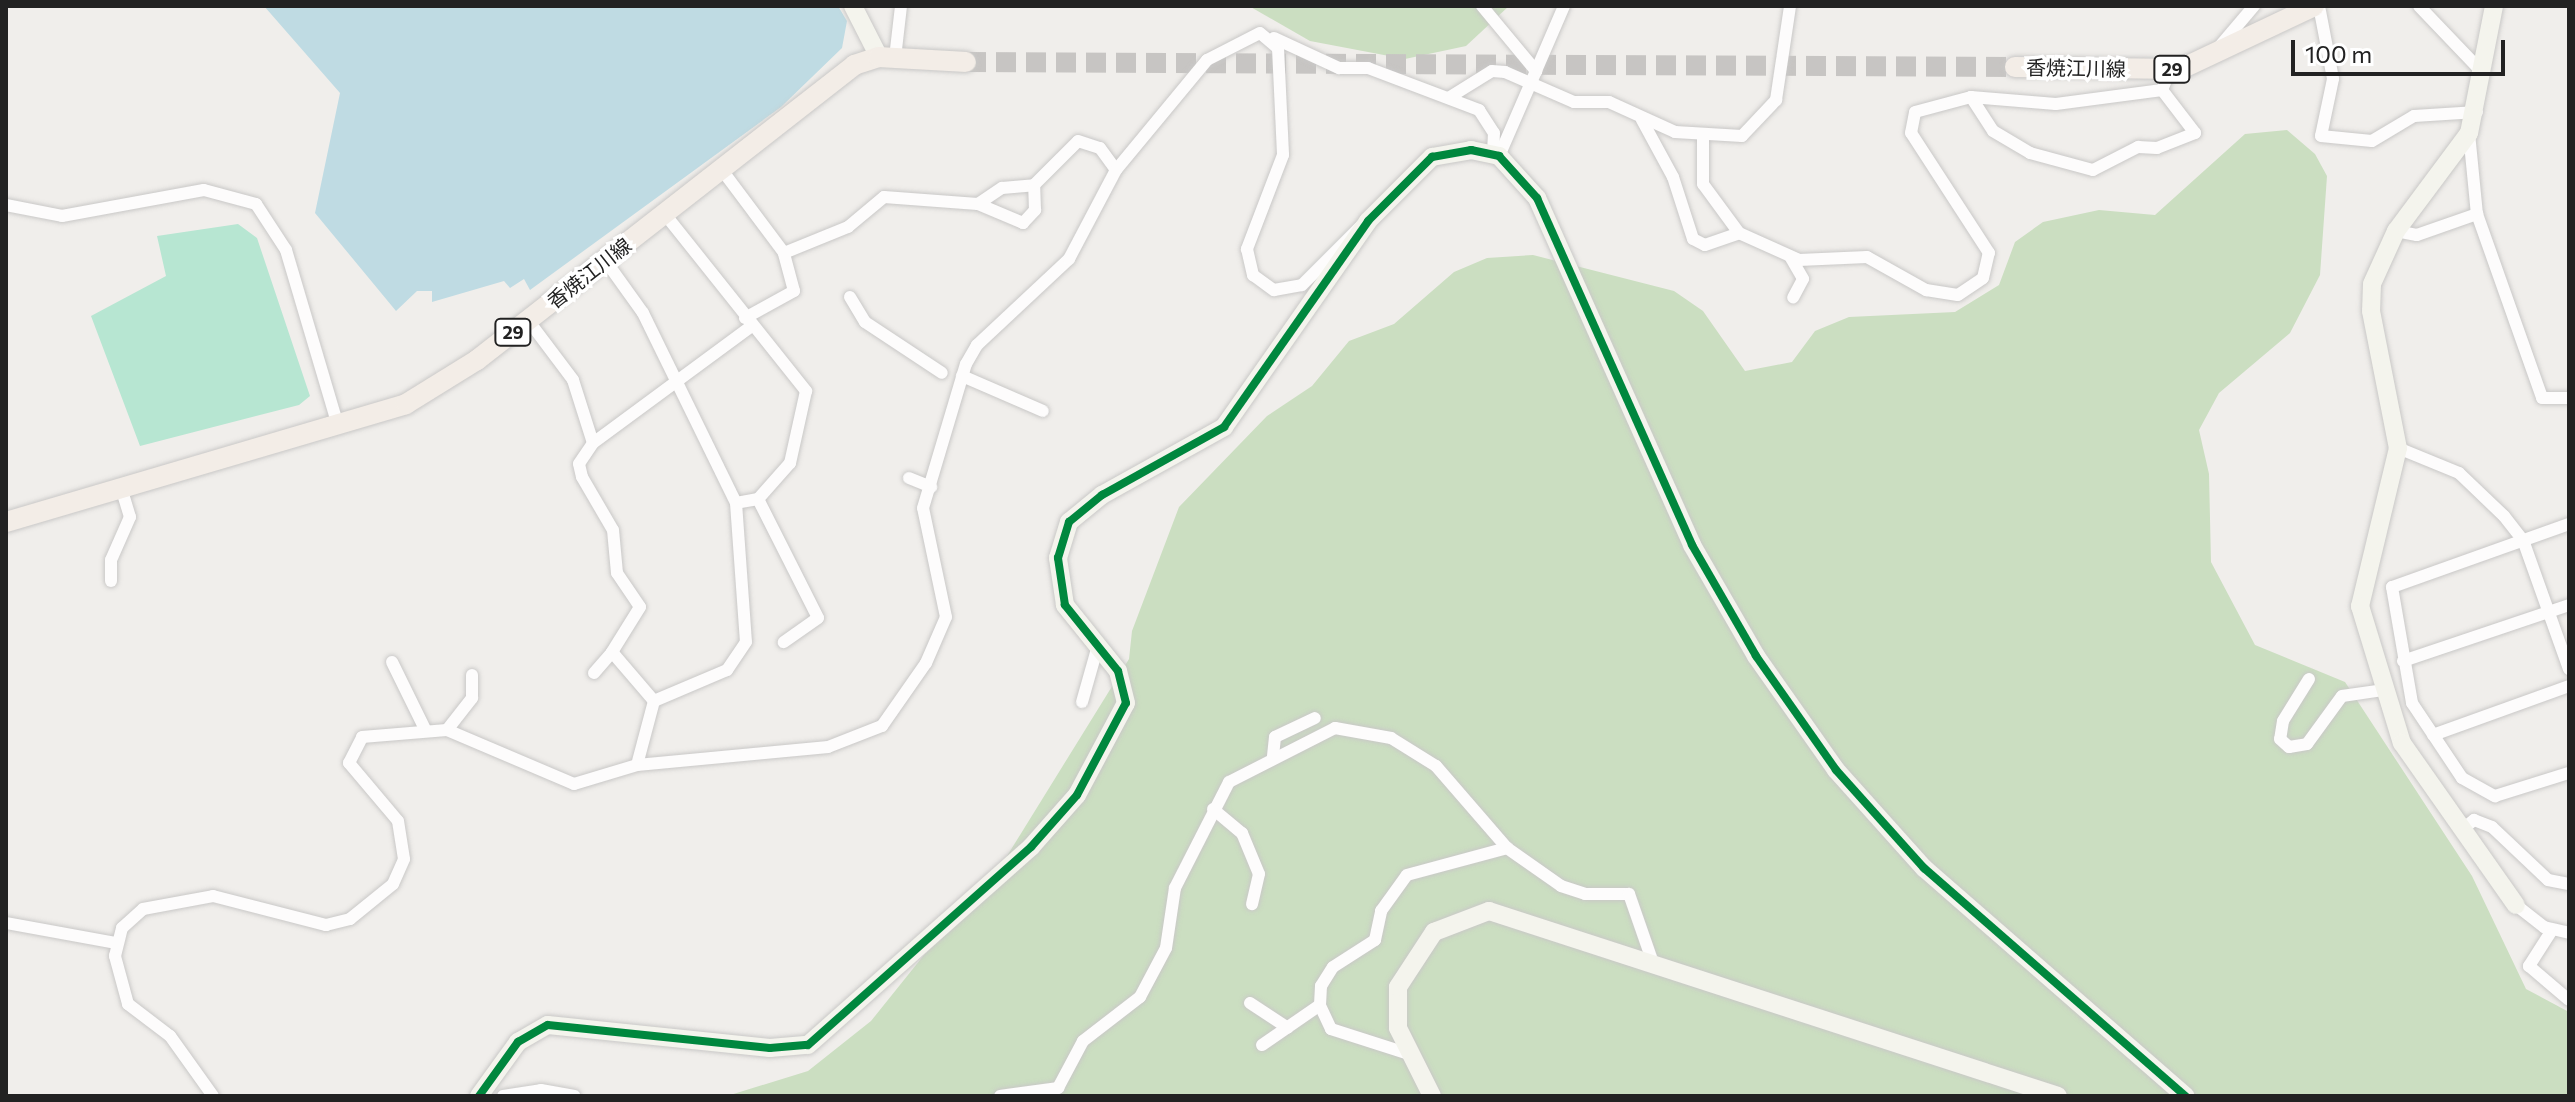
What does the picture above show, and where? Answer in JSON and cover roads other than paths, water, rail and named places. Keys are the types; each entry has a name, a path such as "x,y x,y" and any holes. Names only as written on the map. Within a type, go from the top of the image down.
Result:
{"main road":[{"name":"香焼江川線","path":"2015,67 2170,70 2214,56 2316,6"},
{"name":"香焼江川線","path":"6,522 338,425 430,391 528,320 854,65 887,57 966,62"}],"street":[{"path":"853,6 887,57"},
{"path":"887,57 901,6"},
{"path":"1482,6 1536,71"},
{"path":"1496,155 1564,6"},
{"path":"1450,97 1492,71 1574,102 1609,102 1642,120 1703,137 1742,136 1770,110 1785,71 1790,6"},
{"path":"2214,56 2254,6"},
{"path":"2316,6 2333,79 2321,136 2372,141 2414,116 2477,112"},
{"path":"2419,6 2485,75"},
{"path":"2494,6 2485,75 2469,133 2396,231 2375,274 2371,311 2398,448 2360,606 2383,690 2402,743 2516,905 2552,930 2569,933"},
{"path":"213,1096 170,1036 128,1004 116,943 143,909 213,896 326,925 350,919 393,884 404,851 398,821 354,771 349,754 368,734 447,730 574,784 637,765 828,747 882,726 926,663 948,607 923,515 962,376 977,345 1069,259 1116,170 1207,60 1260,33 1339,68 1368,68 1479,110 1494,133 1496,155 1546,215 1692,545 1812,737 1924,868 2185,1096"},
{"path":"1274,38 1283,155 1247,249 1250,270 1274,290 1302,285 1336,244 1368,221 1432,157 1459,150 1496,155"},
{"path":"2162,90 2170,70"},
{"path":"1703,137 1703,184 1739,233 1791,258 1867,257 1948,296 1978,284 1989,265 1986,241 1910,126 1920,108 1971,97 2056,104 2162,90"},
{"path":"1971,97 1993,131 2030,153 2093,170 2138,147 2157,148 2195,133 2162,90"},
{"path":"1642,120 1673,177 1693,239 1705,245 1739,233"},
{"path":"2469,133 2477,214 2542,398 2569,398"},
{"path":"978,204 1002,188 1034,185 1078,141 1100,148 1116,170"},
{"path":"594,673 612,652 640,607 617,573 613,530 582,477 579,464 593,443 677,385 747,323 794,291 784,253 722,170"},
{"path":"784,253 848,227 884,197 978,204 1023,223 1035,210 1034,185"},
{"path":"6,205 62,216 204,190 256,204 286,250 338,425"},
{"path":"664,213 747,323 806,391 795,454 758,499 736,503"},
{"path":"2396,231 2417,235 2477,214"},
{"path":"479,1096 518,1042 540,1027 770,1048 816,1040 1031,847 1077,795 1126,703 1118,671 1076,626 1059,577 1069,522 1142,471 1224,427 1368,221"},
{"path":"1791,258 1803,279 1793,298"},
{"path":"605,260 643,313 736,503 742,655 727,670 654,701"},
{"path":"850,297 865,322 942,373"},
{"path":"528,320 573,380 593,443"},
{"path":"962,376 1043,411"},
{"path":"2398,448 2459,473 2523,540 2569,669"},
{"path":"909,478 931,487"},
{"path":"111,581 111,560 130,517 121,487"},
{"path":"758,499 818,618 784,642"},
{"path":"2569,524 2392,587 2412,703 2468,785 2495,796 2569,773"},
{"path":"2403,661 2569,605"},
{"path":"1082,702 1097,649"},
{"path":"612,652 654,701"},
{"path":"392,662 425,729"},
{"path":"447,730 472,698 472,675"},
{"path":"2309,679 2283,721 2280,739 2289,747 2307,744 2342,696 2383,690"},
{"path":"2433,735 2569,686"},
{"path":"637,765 654,701"},
{"path":"1273,756 1275,737 1315,718"},
{"path":"1000,1096 1058,1088 1083,1041 1140,997 1166,948 1175,888 1229,782 1273,756 1335,728 1391,738 1453,781 1507,848 1574,891 1629,894 1652,960"},
{"path":"1213,809 1242,833 1259,874 1252,904"},
{"path":"2464,828 2474,820 2492,827 2548,880 2569,884"},
{"path":"1262,1045 1320,1005 1333,967 1370,947 1381,911 1407,875 1507,848"},
{"path":"1432,1096 1409,1054 1395,1012 1405,967 1434,932 1466,914 1512,914 2058,1096"},
{"path":"6,923 116,943"},
{"path":"2552,930 2529,966 2569,1000"},
{"path":"1250,1003 1288,1028"},
{"path":"1320,1005 1338,1034 1409,1054"},
{"path":"503,1096 541,1090 574,1096"}],"water":[{"path":"264,6 838,6 847,21 842,48 781,107 530,290 524,279 510,288 504,281 432,302 432,291 417,291 396,311 315,213 340,93"}],"tunnel":[{"path":"966,62 2015,67"}]}
